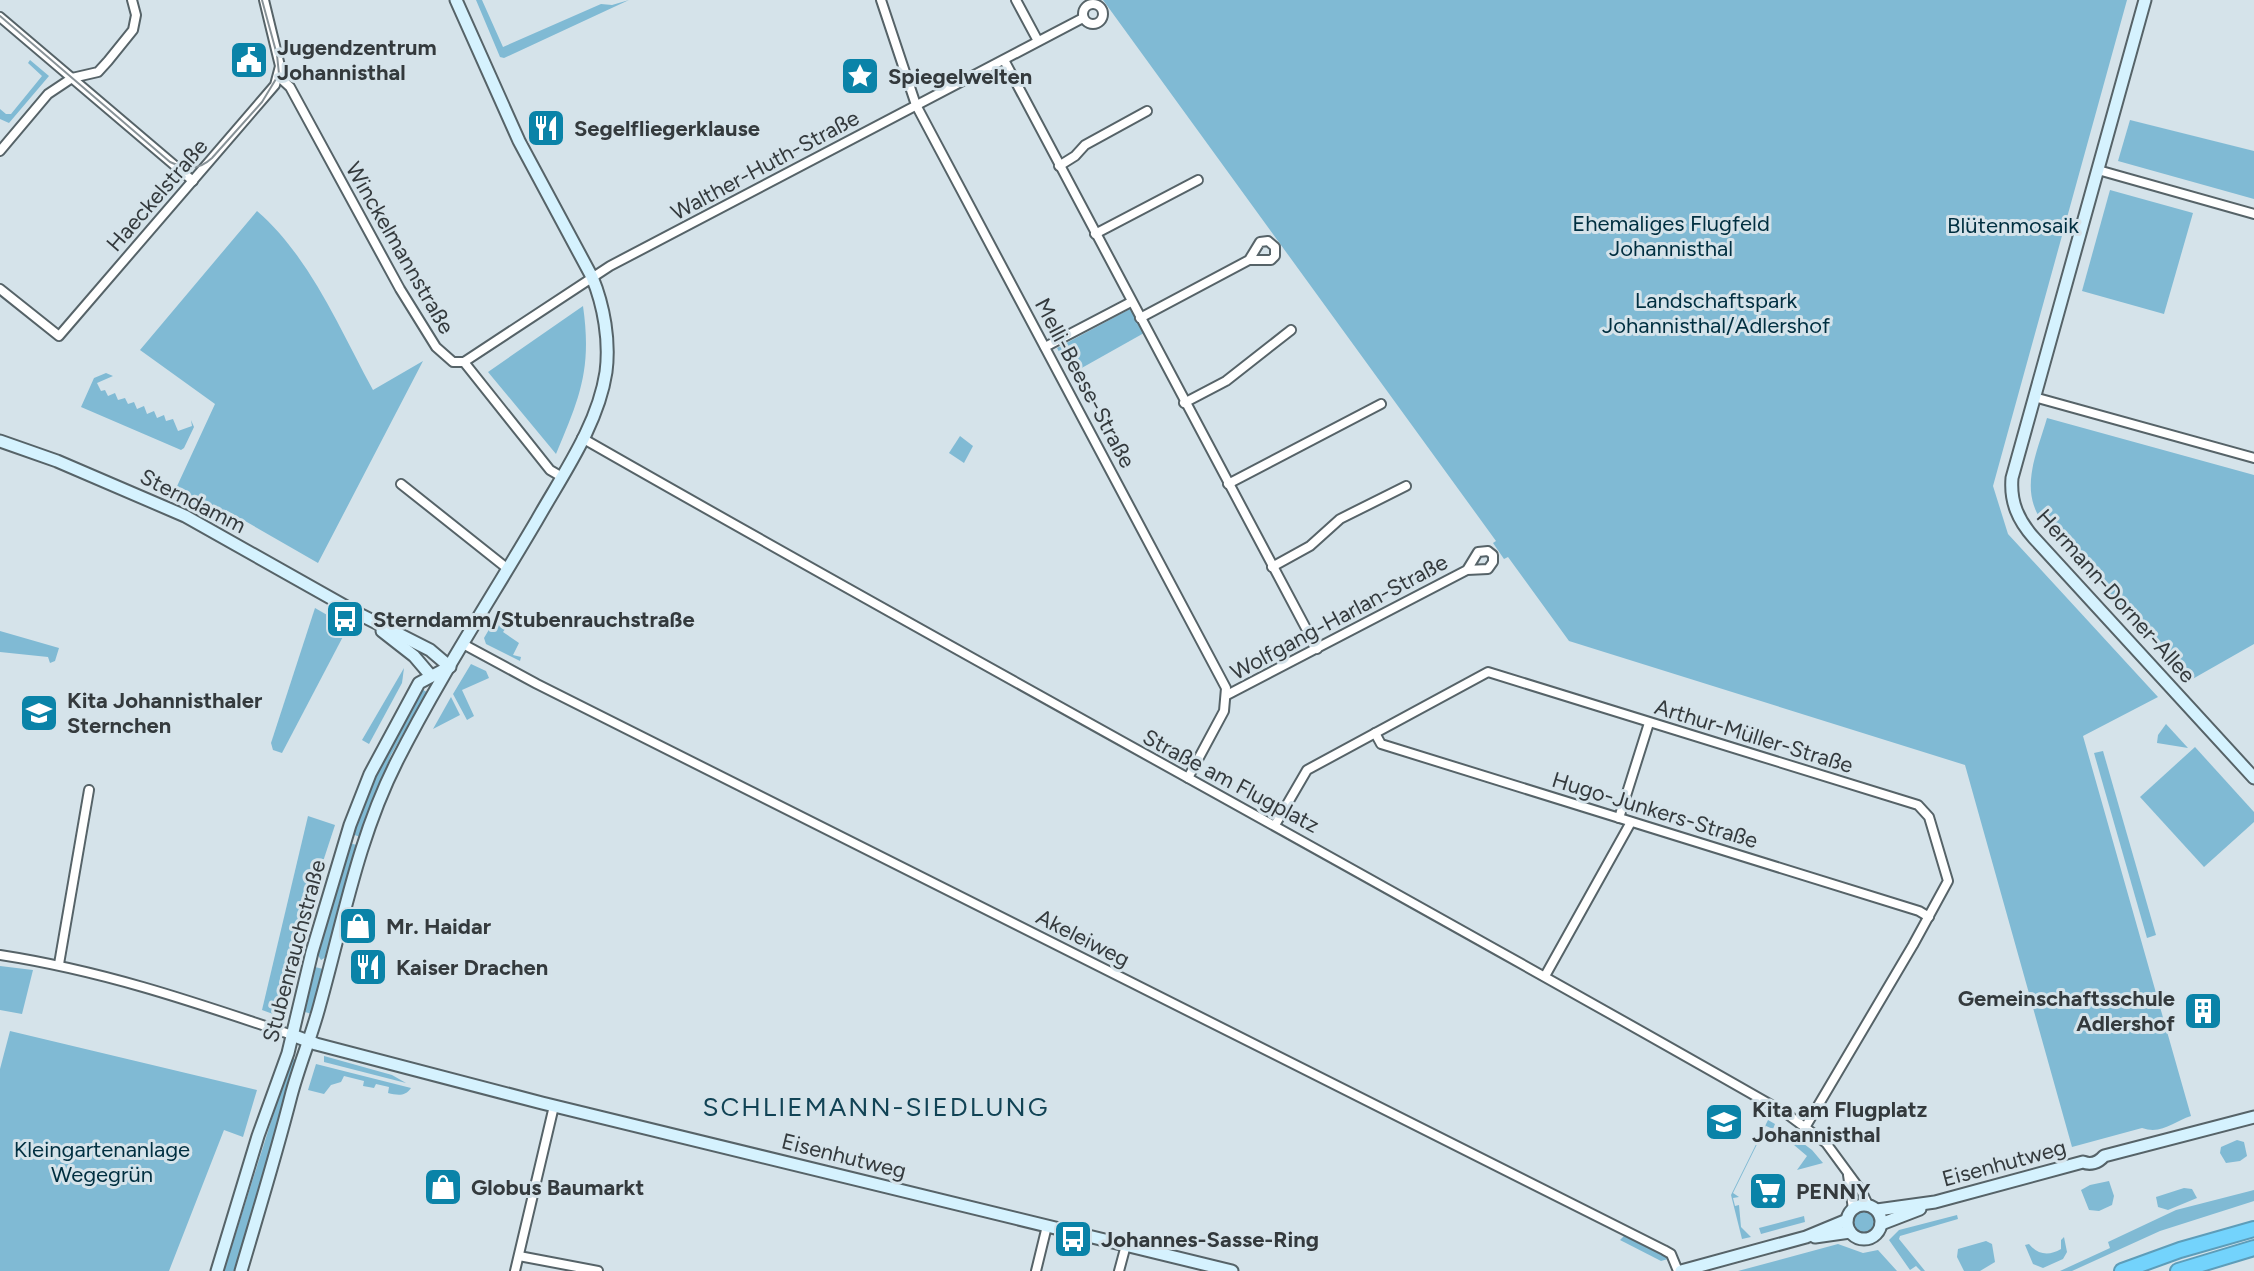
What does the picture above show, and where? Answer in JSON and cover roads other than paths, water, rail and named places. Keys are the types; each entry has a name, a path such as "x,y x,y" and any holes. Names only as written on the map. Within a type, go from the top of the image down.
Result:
{"highway":[{"path":"2122,1271 2180,1250 2254,1229"},
{"path":"2178,1271 2254,1248"}],"street":[{"path":"0,151 48,94 72,78 98,72 133,30 136,15 132,0"},
{"name":"Winckelmannstraße","path":"264,0 280,66 278,76 290,87 381,257 431,339 453,362 464,362 550,470 562,477"},
{"name":"Stubenrauchstraße","path":"241,1271 322,999 344,905 379,801 396,761 562,477 598,404 606,372 607,350 600,300 592,277 519,141 456,0"},
{"name":"Melli-Beese-Straße","path":"881,0 916,105 1222,679 1227,695"},
{"path":"1016,0 1038,41"},
{"name":"Hermann-Dorner-Allee","path":"2145,0 2012,478 2012,499 2018,517 2034,538 2254,778"},
{"path":"0,17 193,181"},
{"name":"Walther-Huth-Straße","path":"464,362 592,277 1083,18"},
{"path":"1004,60 1317,649"},
{"name":"Haeckelstraße","path":"0,289 59,336 275,85 278,76"},
{"path":"1059,166 1085,145 1147,111"},
{"path":"2098,170 2254,214"},
{"path":"1095,234 1198,180"},
{"path":"1140,318 1249,260"},
{"path":"1045,347 1131,302"},
{"path":"1184,403 1226,381 1291,330"},
{"path":"2034,397 2254,458"},
{"path":"1228,484 1381,404"},
{"name":"Straße am Flugplatz","path":"582,438 1545,976 1806,1126 1826,1143 1873,1208"},
{"name":"Sterndamm","path":"0,441 70,466 185,516 359,614 430,650 450,667"},
{"path":"401,484 508,569"},
{"path":"1272,567 1310,546 1340,519 1406,486"},
{"name":"Wolfgang-Harlan-Straße","path":"1227,695 1467,570"},
{"name":"Sterndamm","path":"359,614 414,656 431,676"},
{"name":"Akeleiweg","path":"463,644 1664,1250 1671,1254 1680,1271"},
{"name":"Stubenrauchstraße","path":"217,1271 292,1035 331,881 356,810 370,774 419,683 450,667"},
{"name":"Arthur-Müller-Straße","path":"1275,825 1307,770 1488,672 1918,805 1929,817 1948,881 1806,1126"},
{"path":"1188,778 1224,711 1227,695"},
{"path":"1619,818 1649,723"},
{"name":"Hugo-Junkers-Straße","path":"1375,733 1381,744 1909,908 1929,917"},
{"path":"59,964 89,790"},
{"path":"1545,976 1631,822"},
{"path":"0,955 59,964 143,985 292,1035"},
{"name":"Eisenhutweg","path":"292,1035 554,1106 1232,1271"},
{"path":"515,1271 554,1106"},
{"name":"Eisenhutweg","path":"1850,1220 1858,1238 1867,1239 1876,1235 1881,1224 1935,1202 2083,1162 2094,1155 2104,1156 2254,1117"},
{"name":"Straße am Flugplatz","path":"1847,1174 1850,1220"},
{"name":"Eisenhutweg","path":"1680,1271 1806,1237 1873,1208 1935,1202"},
{"path":"1873,1208 1881,1224"},
{"path":"1036,1271 1047,1226"},
{"path":"1119,1271 1126,1245"},
{"path":"519,1256 598,1271"}],"tram line":[{"path":"0,16 170,162 192,168 212,158 262,102 279,74 262,0"}],"place":[{"name":"Jugendzentrum Johannisthal","path":"249,60"},
{"name":"Spiegelwelten","path":"860,76"},
{"name":"Segelfliegerklause","path":"546,128"},
{"name":"Sterndamm/Stubenrauchstraße","path":"345,619"},
{"name":"Kita Johannisthaler Sternchen","path":"39,713"},
{"name":"Mr. Haidar","path":"358,926"},
{"name":"Kaiser Drachen","path":"368,967"},
{"name":"Gemeinschaftsschule Adlershof","path":"2203,1011"},
{"name":"Kita am Flugplatz Johannisthal","path":"1724,1122"},
{"name":"Globus Baumarkt","path":"443,1187"},
{"name":"PENNY","path":"1768,1191"},
{"name":"Johannes-Sasse-Ring","path":"1073,1239"}],"district":[{"name":"SCHLIEMANN-SIEDLUNG","path":"876,1107"}],"park label":[{"name":"Blütenmosaik","path":"2013,225"},
{"name":"Ehemaliges Flugfeld Johannisthal","path":"1671,236"},
{"name":"Landschaftspark Johannisthal/Adlershof","path":"1716,312"},
{"name":"Kleingartenanlage Wegegrün","path":"102,1162"}]}
